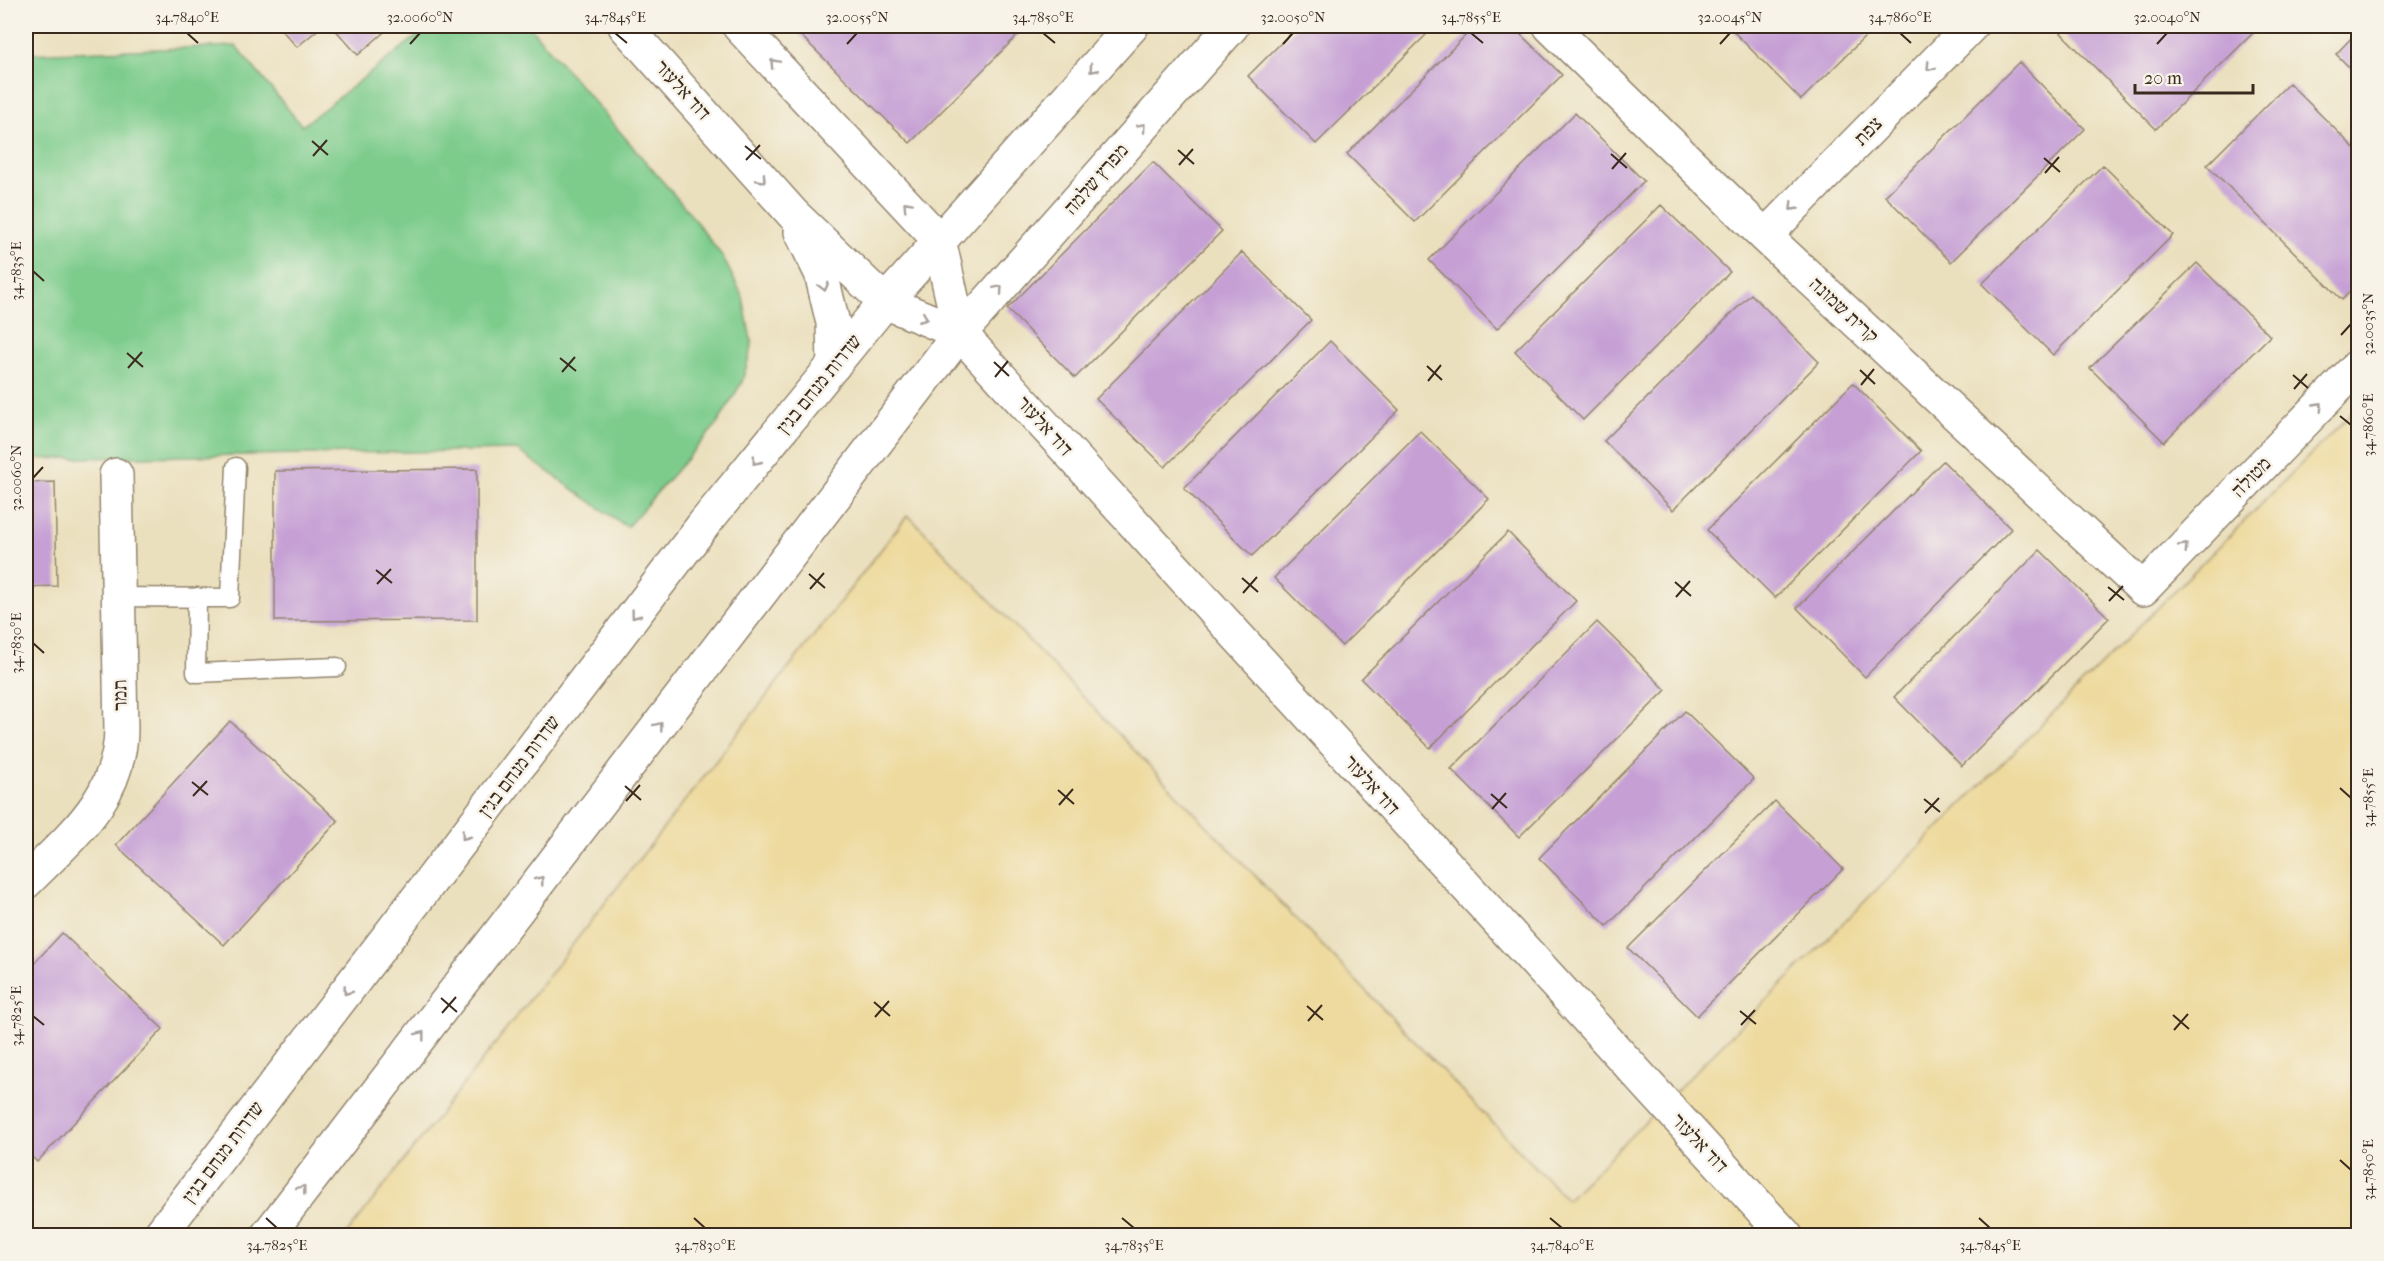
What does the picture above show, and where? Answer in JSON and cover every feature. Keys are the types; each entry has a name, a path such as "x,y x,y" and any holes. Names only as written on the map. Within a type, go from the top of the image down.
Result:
{"street":[{"name":"דוד אלעזר","path":"625,26 793,214 885,302 960,333 1786,1236"},
{"path":"739,26 939,240"},
{"path":"885,302 1132,26"},
{"name":"מפרץ שלמה","path":"960,333 1232,26"},
{"name":"קרית שמונה","path":"1550,26 1765,236 2143,589"},
{"name":"צפת","path":"1765,236 1971,26"},
{"path":"793,214 821,273 833,324 834,365"},
{"name":"דוד אלעזר","path":"939,240 960,333"},
{"name":"שדרות מנחם בגין","path":"159,1236 705,524 885,302"},
{"path":"267,1236 960,333"},
{"name":"מטולה","path":"2143,589 2358,366"},
{"name":"תמר","path":"26,882 87,819 106,792 115,773 120,741 116,475"}],"lane":[{"path":"118,597 230,598 236,467"},
{"path":"196,597 196,673 337,667"}],"green space":[{"path":"430,26 529,26 688,211 722,256 743,297 752,346 742,382 718,423 627,527 517,450 26,459 26,54 236,46 302,126"}],"sand":[{"path":"2358,407 2358,1235 345,1236 908,515 1567,1200"}],"building":[{"path":"278,26 322,26 297,47"},
{"path":"332,26 391,26 358,55"},
{"path":"791,26 1027,26 910,143"},
{"path":"1298,26 1435,26 1316,144 1248,76"},
{"path":"1475,26 1512,26 1562,75 1415,222 1347,154"},
{"path":"1741,26 1876,26 1801,100 1734,32"},
{"path":"2069,26 2247,26 2254,32 2156,129 2061,33"},
{"path":"2358,31 2358,76 2336,54"},
{"path":"2019,62 2085,129 1951,262 1885,196"},
{"path":"2289,83 2358,152 2358,283 2342,300 2207,165"},
{"path":"1575,113 1644,181 1497,329 1429,260"},
{"path":"1153,162 1222,231 1075,378 1007,309"},
{"path":"2103,165 2173,235 2053,355 1982,284"},
{"path":"1661,205 1730,272 1583,420 1515,351"},
{"path":"1242,252 1311,320 1165,467 1096,399"},
{"path":"2197,263 2270,336 2164,442 2090,368"},
{"path":"1751,294 1819,362 1673,510 1604,441"},
{"path":"1330,341 1399,410 1252,556 1184,488"},
{"path":"1853,383 1921,451 1775,598 1707,530"},
{"path":"1420,431 1489,499 1342,646 1274,578"},
{"path":"1943,461 2011,529 1865,677 1797,608"},
{"path":"477,469 477,620 275,621 275,471"},
{"path":"55,482 57,586 26,587 26,483"},
{"path":"1508,532 1576,601 1430,748 1361,679"},
{"path":"2040,550 2109,618 1962,766 1894,697"},
{"path":"1597,622 1666,690 1519,837 1451,769"},
{"path":"1685,711 1754,779 1607,926 1539,858"},
{"path":"230,721 338,821 224,945 116,845"},
{"path":"1775,801 1843,869 1697,1016 1628,948"},
{"path":"62,933 163,1029 37,1162 26,1151 26,972"}]}
